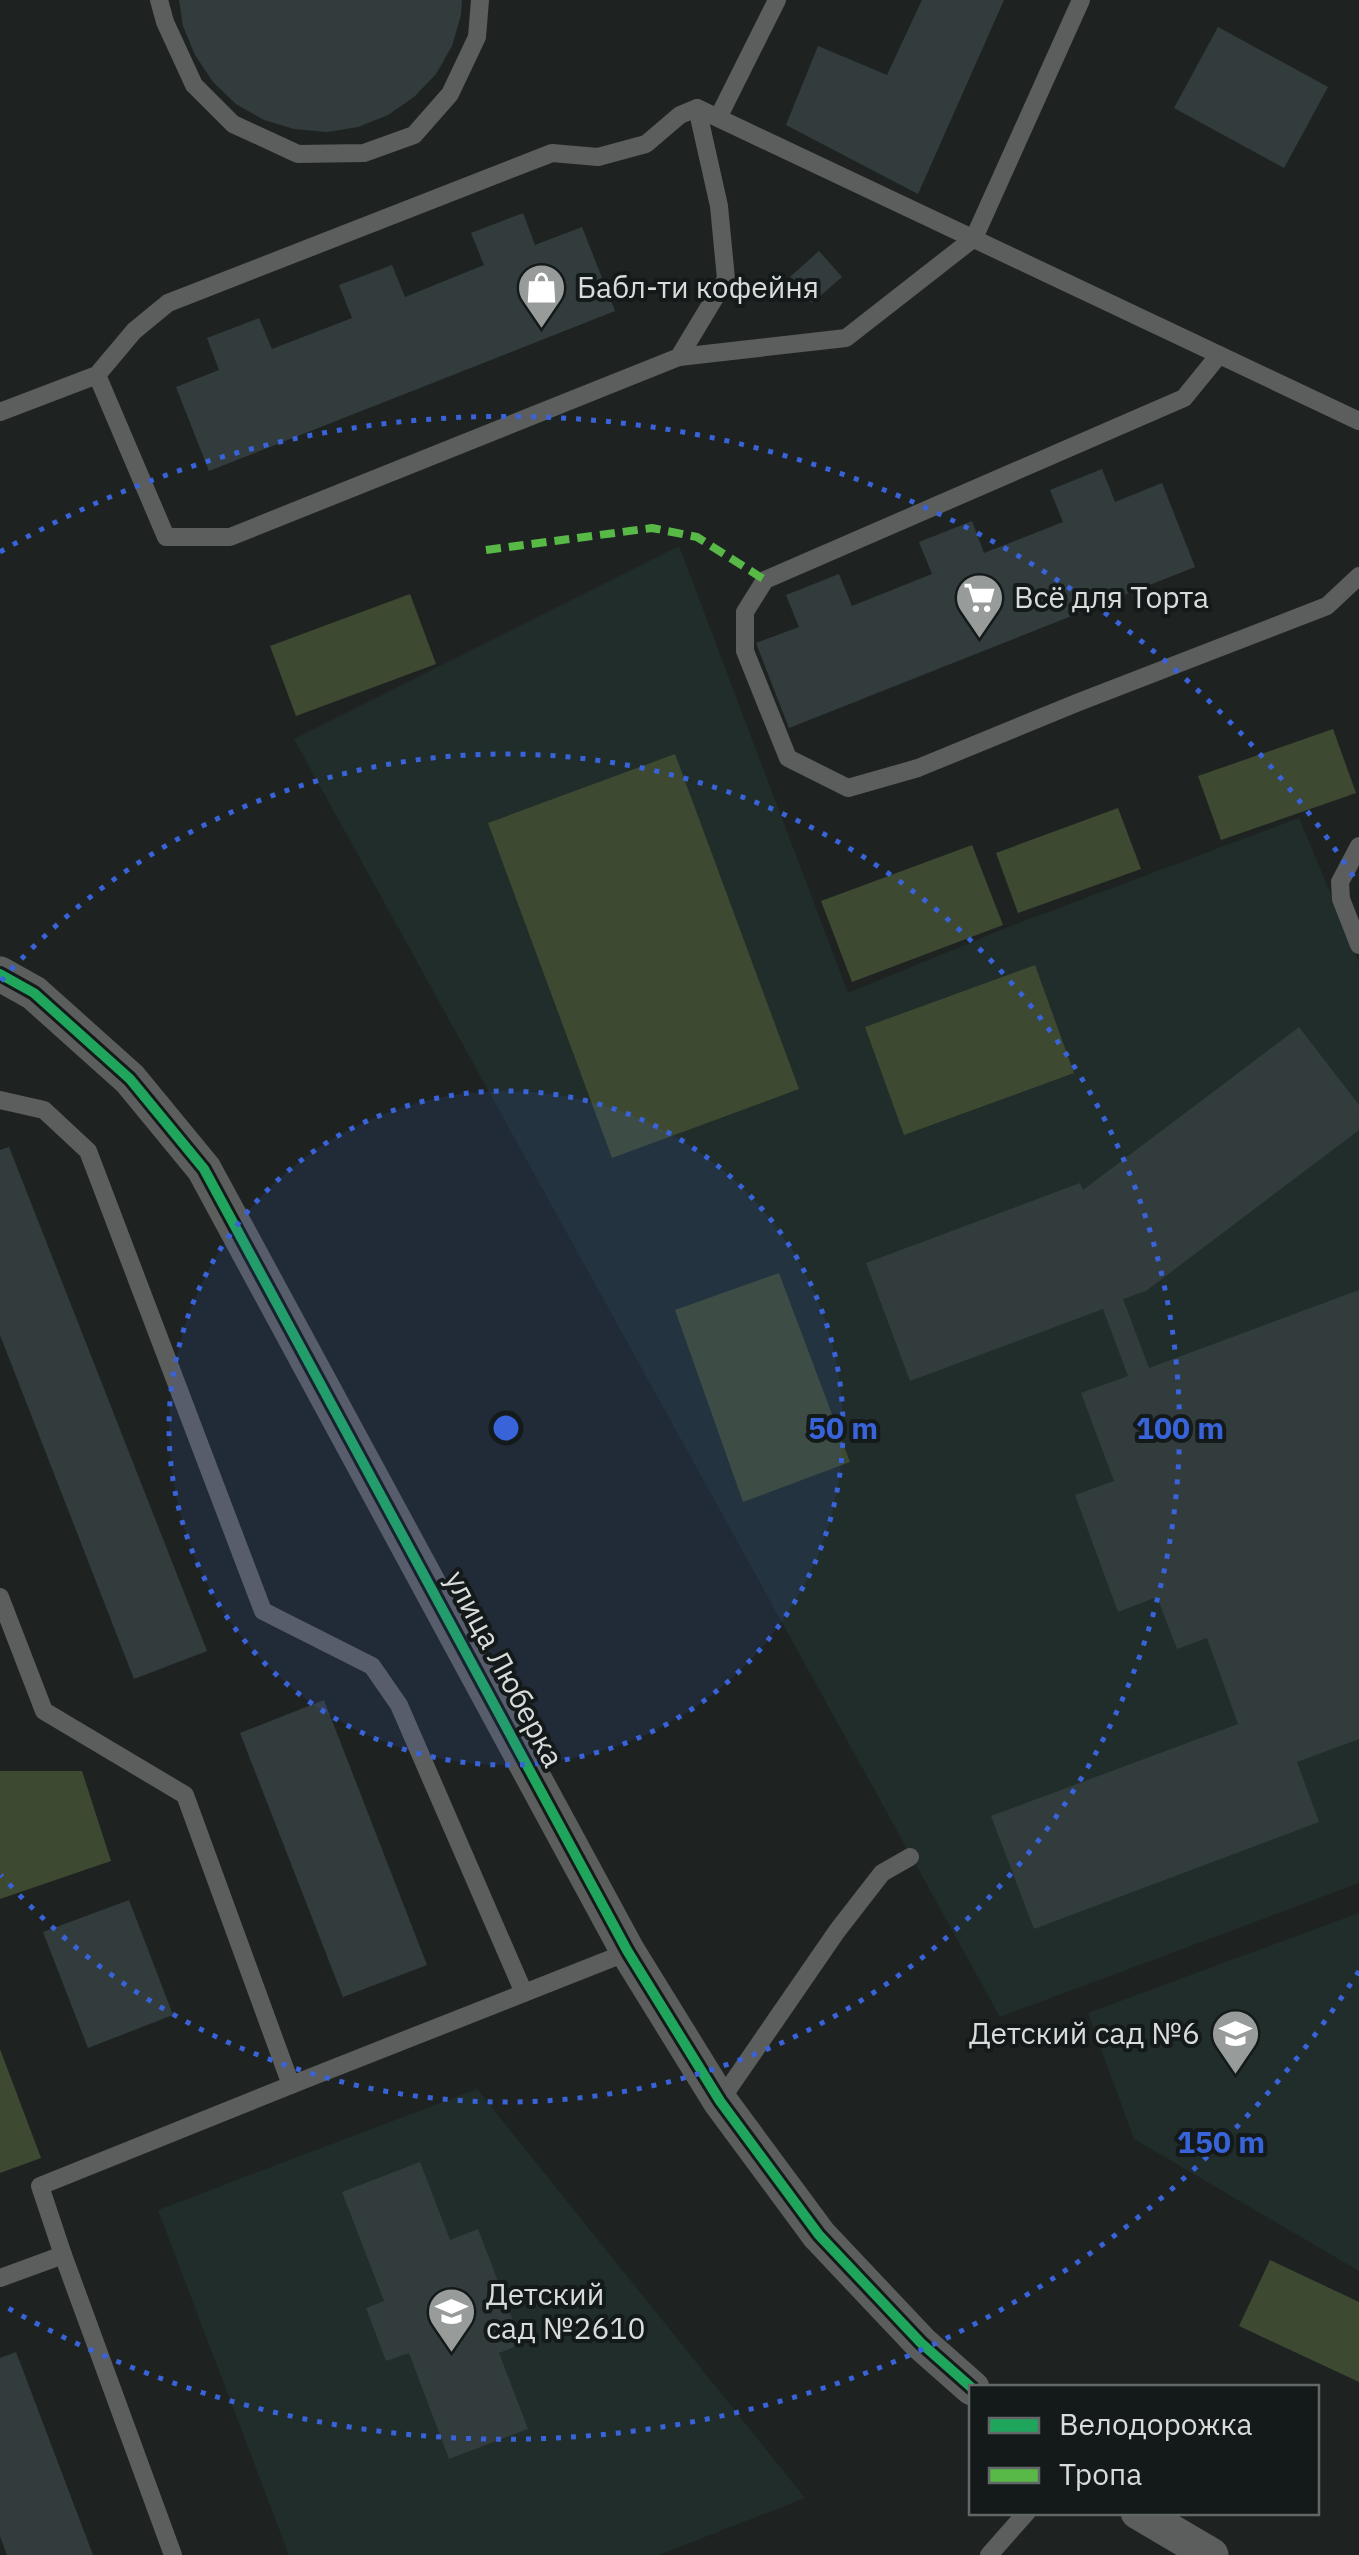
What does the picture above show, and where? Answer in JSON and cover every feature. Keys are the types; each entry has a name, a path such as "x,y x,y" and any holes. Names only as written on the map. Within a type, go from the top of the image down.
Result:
{"street":[{"name":"улица Люберка","path":"0,974 34,993 130,1079 204,1169 628,1952 720,2101 819,2234 912,2334 969,2385"},
{"path":"1143,2515 1211,2555"}],"lane":[{"path":"159,0 194,86 234,124 298,154 364,153 414,135 450,94 477,37 480,0"},
{"path":"718,116 777,0"},
{"path":"97,375 166,537 230,537 679,357 846,338 974,238 1080,0"},
{"path":"679,357 726,279 719,206 697,108"},
{"path":"0,412 97,375 134,330 168,304 552,153 598,157 646,144 680,115 697,108 1359,420"},
{"path":"1219,356 1184,398 765,580 744,612 745,651 788,758 848,788 918,768 1328,606 1359,576"},
{"path":"1359,846 1340,882 1341,900 1359,945"},
{"path":"0,1100 44,1110 88,1151 264,1610 372,1666 399,1705 524,1992"},
{"path":"0,1597 44,1711 185,1794 292,2085"},
{"path":"720,2101 848,1917 882,1874 910,1857"},
{"path":"173,2555 40,2186 628,1952"},
{"path":"0,2278 62,2255"},
{"path":"989,2555 1025,2515"}],"shaded area":[{"path":"679,546 848,993 1016,924 1299,818 1359,962 1359,1883 1000,2017 294,739"},
{"name":"Детский сад №6","path":"1359,1913 1359,2271 1134,2139 1088,2013"},
{"name":"Детский сад №2610","path":"477,2089 805,2498 659,2555 289,2555 158,2210"}],"green space":[{"path":"410,594 436,664 296,716 270,646"},
{"path":"1333,729 1356,793 1221,840 1198,776"},
{"path":"675,754 799,1089 612,1158 488,823"},
{"path":"1118,808 1141,869 1018,913 996,853"},
{"path":"972,845 1003,925 852,982 821,901"},
{"path":"1035,965 1074,1073 904,1135 865,1027"},
{"path":"779,1273 850,1462 743,1502 675,1310"},
{"path":"0,1771 82,1771 111,1861 0,1899"},
{"path":"0,2049 41,2158 0,2173"},
{"path":"1270,2260 1359,2302 1359,2382 1239,2326"}],"building":[{"path":"179,0 462,0 452,46 436,74 414,97 388,115 358,127 327,132 294,129 264,120 236,104 213,82 195,55 183,26"},
{"path":"922,0 1004,0 918,194 786,125 818,46 887,75"},
{"path":"1218,27 1328,87 1284,168 1174,108"},
{"path":"523,213 535,245 582,227 615,311 209,471 176,387 219,370 207,338 259,318 272,349 352,318 339,285 392,265 405,297 484,265 471,233"},
{"path":"819,251 842,277 812,303 790,277"},
{"path":"1102,469 1115,502 1162,483 1195,567 789,728 756,643 799,627 786,595 839,574 852,606 932,574 919,542 972,521 984,553 1063,522 1050,490"},
{"path":"1299,1027 1359,1105 1359,1130 1146,1291 1123,1299 1149,1368 1359,1290 1359,1739 1297,1762 1319,1822 1034,1929 991,1816 1238,1724 1207,1638 1177,1649 1157,1597 1118,1612 1075,1495 1114,1481 1081,1393 1128,1376 1103,1309 910,1381 866,1263 1080,1183 1083,1190"},
{"path":"9,1147 207,1651 134,1679 0,1335 0,1150"},
{"path":"324,1700 427,1965 343,1997 240,1733"},
{"path":"129,1900 173,2015 88,2048 43,1932"},
{"path":"420,2162 450,2240 478,2229 522,2344 499,2353 528,2429 449,2459 409,2353 386,2361 366,2308 384,2301 342,2192"},
{"path":"16,2352 93,2555 7,2555 0,2536 0,2358"}],"marked path":[{"path":"486,550 652,528 697,537 765,580"}],"cycle path":[{"path":"0,974 34,993 130,1079 204,1169 628,1952 720,2101 819,2235 921,2343 969,2385"}],"place":[{"name":"Бабл-ти кофейня","path":"542,330"},
{"name":"Всё для Торта","path":"979,640"},
{"name":"Детский сад №6","path":"1235,2076"},
{"name":"Детский сад №2610","path":"451,2354"}]}
